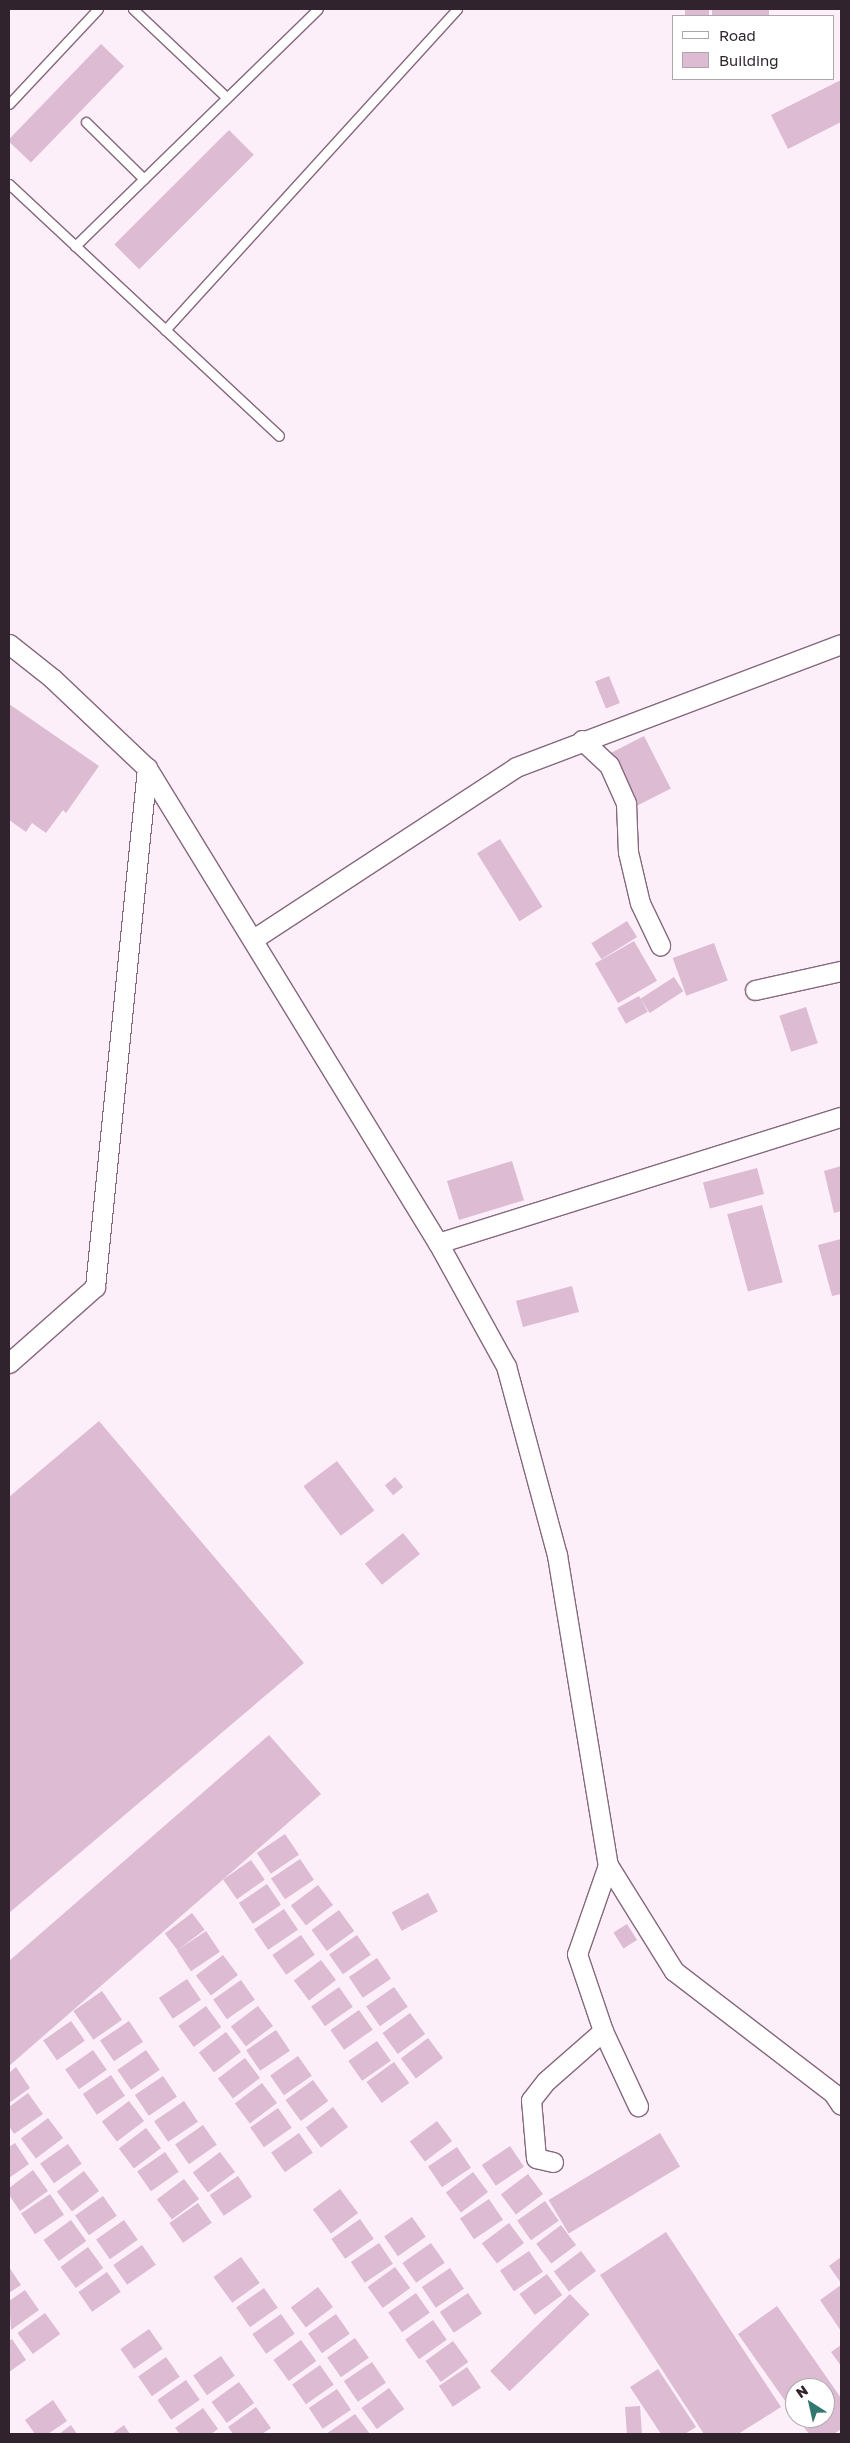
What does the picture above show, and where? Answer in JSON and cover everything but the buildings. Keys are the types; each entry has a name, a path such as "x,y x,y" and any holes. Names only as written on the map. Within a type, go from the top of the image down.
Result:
{"street":[{"path":"9,644 52,678 147,768 255,938 438,1243 506,1366 557,1555 608,1865 674,1971 832,2093 841,2105"},
{"path":"255,938 516,767 582,740 841,644"},
{"path":"582,740 609,765 626,803 628,852 640,903 660,945"},
{"path":"9,1363 95,1287 147,768"},
{"path":"756,990 841,971"},
{"path":"438,1243 841,1117"},
{"path":"608,1865 577,1954 603,2031 638,2106"},
{"path":"553,2162 536,2158 531,2100 546,2081 603,2031"}],"lane":[{"path":"9,104 98,9"},
{"path":"134,9 227,98"},
{"path":"75,246 318,9"},
{"path":"165,330 457,9"},
{"path":"86,122 144,179"},
{"path":"9,184 279,436"}]}
